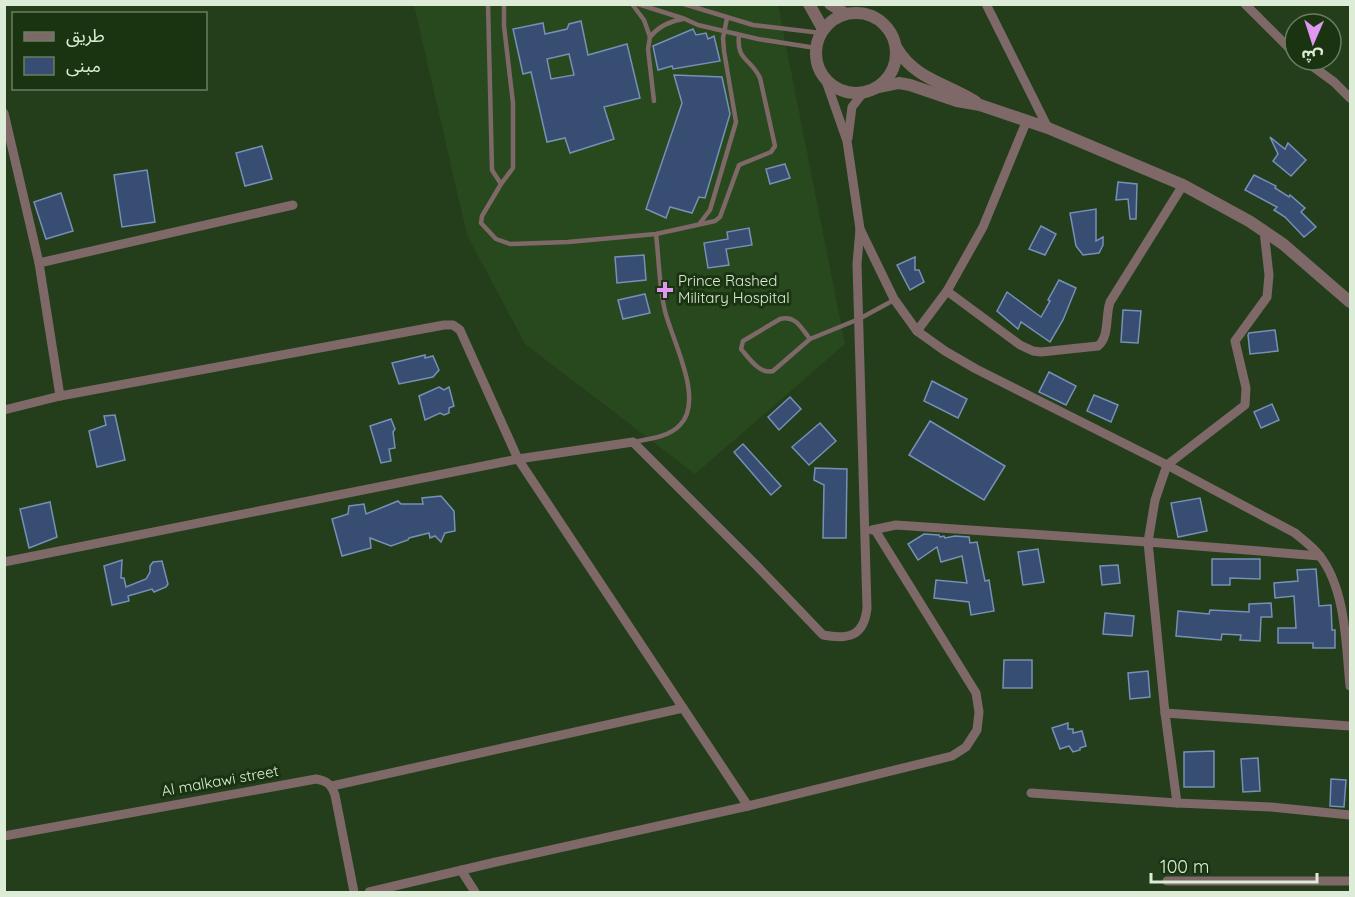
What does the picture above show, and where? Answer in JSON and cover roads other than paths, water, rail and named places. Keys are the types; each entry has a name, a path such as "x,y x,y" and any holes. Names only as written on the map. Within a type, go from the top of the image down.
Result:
{"street":[{"path":"809,4 822,31"},
{"path":"830,4 846,14"},
{"path":"986,4 1048,128"},
{"path":"1245,4 1283,42"},
{"path":"4,562 518,459 633,442 748,556 823,635 835,638 849,637 861,629 866,621 870,531 857,264 860,229 847,141 826,81 819,71 816,48 822,31 833,20 846,14 859,13 872,16 891,33 896,58 885,80 869,90 852,107 847,141"},
{"path":"895,45 909,66 919,74 962,93 980,105"},
{"path":"1320,72 1350,98"},
{"path":"826,81 837,89 850,93 899,83 957,101 980,105 1048,128 1184,185 1283,244 1350,302"},
{"path":"4,113 39,263 60,396"},
{"path":"917,331 946,291 983,226 1027,120"},
{"path":"946,291 1020,345 1033,351 1052,352 1098,346 1105,338 1106,315 1110,302 1184,185"},
{"path":"39,263 293,205"},
{"path":"860,229 894,299 917,331 945,351 1295,533 1320,556 1332,576 1338,596 1344,625 1350,686"},
{"path":"1177,803 1165,714 1148,542 1155,500 1167,465 1245,405 1246,388 1235,341 1266,301 1269,292 1263,231"},
{"path":"4,410 60,396 444,324 453,325 460,330 518,459 748,806"},
{"path":"870,531 896,525 1320,556"},
{"path":"369,892 748,806 952,756 966,747 977,730 979,712 976,693 870,531"},
{"path":"354,892 332,786 683,708"},
{"path":"1165,714 1350,726"},
{"name":"Al malkawi street","path":"4,836 316,779 332,786"},
{"path":"1031,793 1271,807 1350,815"},
{"path":"461,870 475,892"},
{"path":"1167,881 1350,881"}],"lane":[{"path":"488,4 492,170 501,184"},
{"path":"504,4 504,26 513,104 513,168 482,216 481,223 496,239 510,244 568,242 656,234 700,224 711,224 720,217 739,165 771,152 775,146 760,78 756,69 740,52 739,35"},
{"path":"632,4 644,20 650,37 648,49 654,101"},
{"path":"638,4 685,18 698,26 782,44 816,48"},
{"path":"684,4 763,27 822,31"},
{"path":"650,37 666,24 685,18"},
{"path":"700,224 710,210 736,122 724,51 724,31 727,18"},
{"path":"633,442 667,435 681,425 688,413 690,399 688,382 665,310 656,234"},
{"path":"810,339 795,320 786,317 780,318 743,341 741,350 762,371 767,373 773,371 810,339 859,319 894,299"}],"place":[{"name":"Prince Rashed Military Hospital","path":"665,290"}]}
